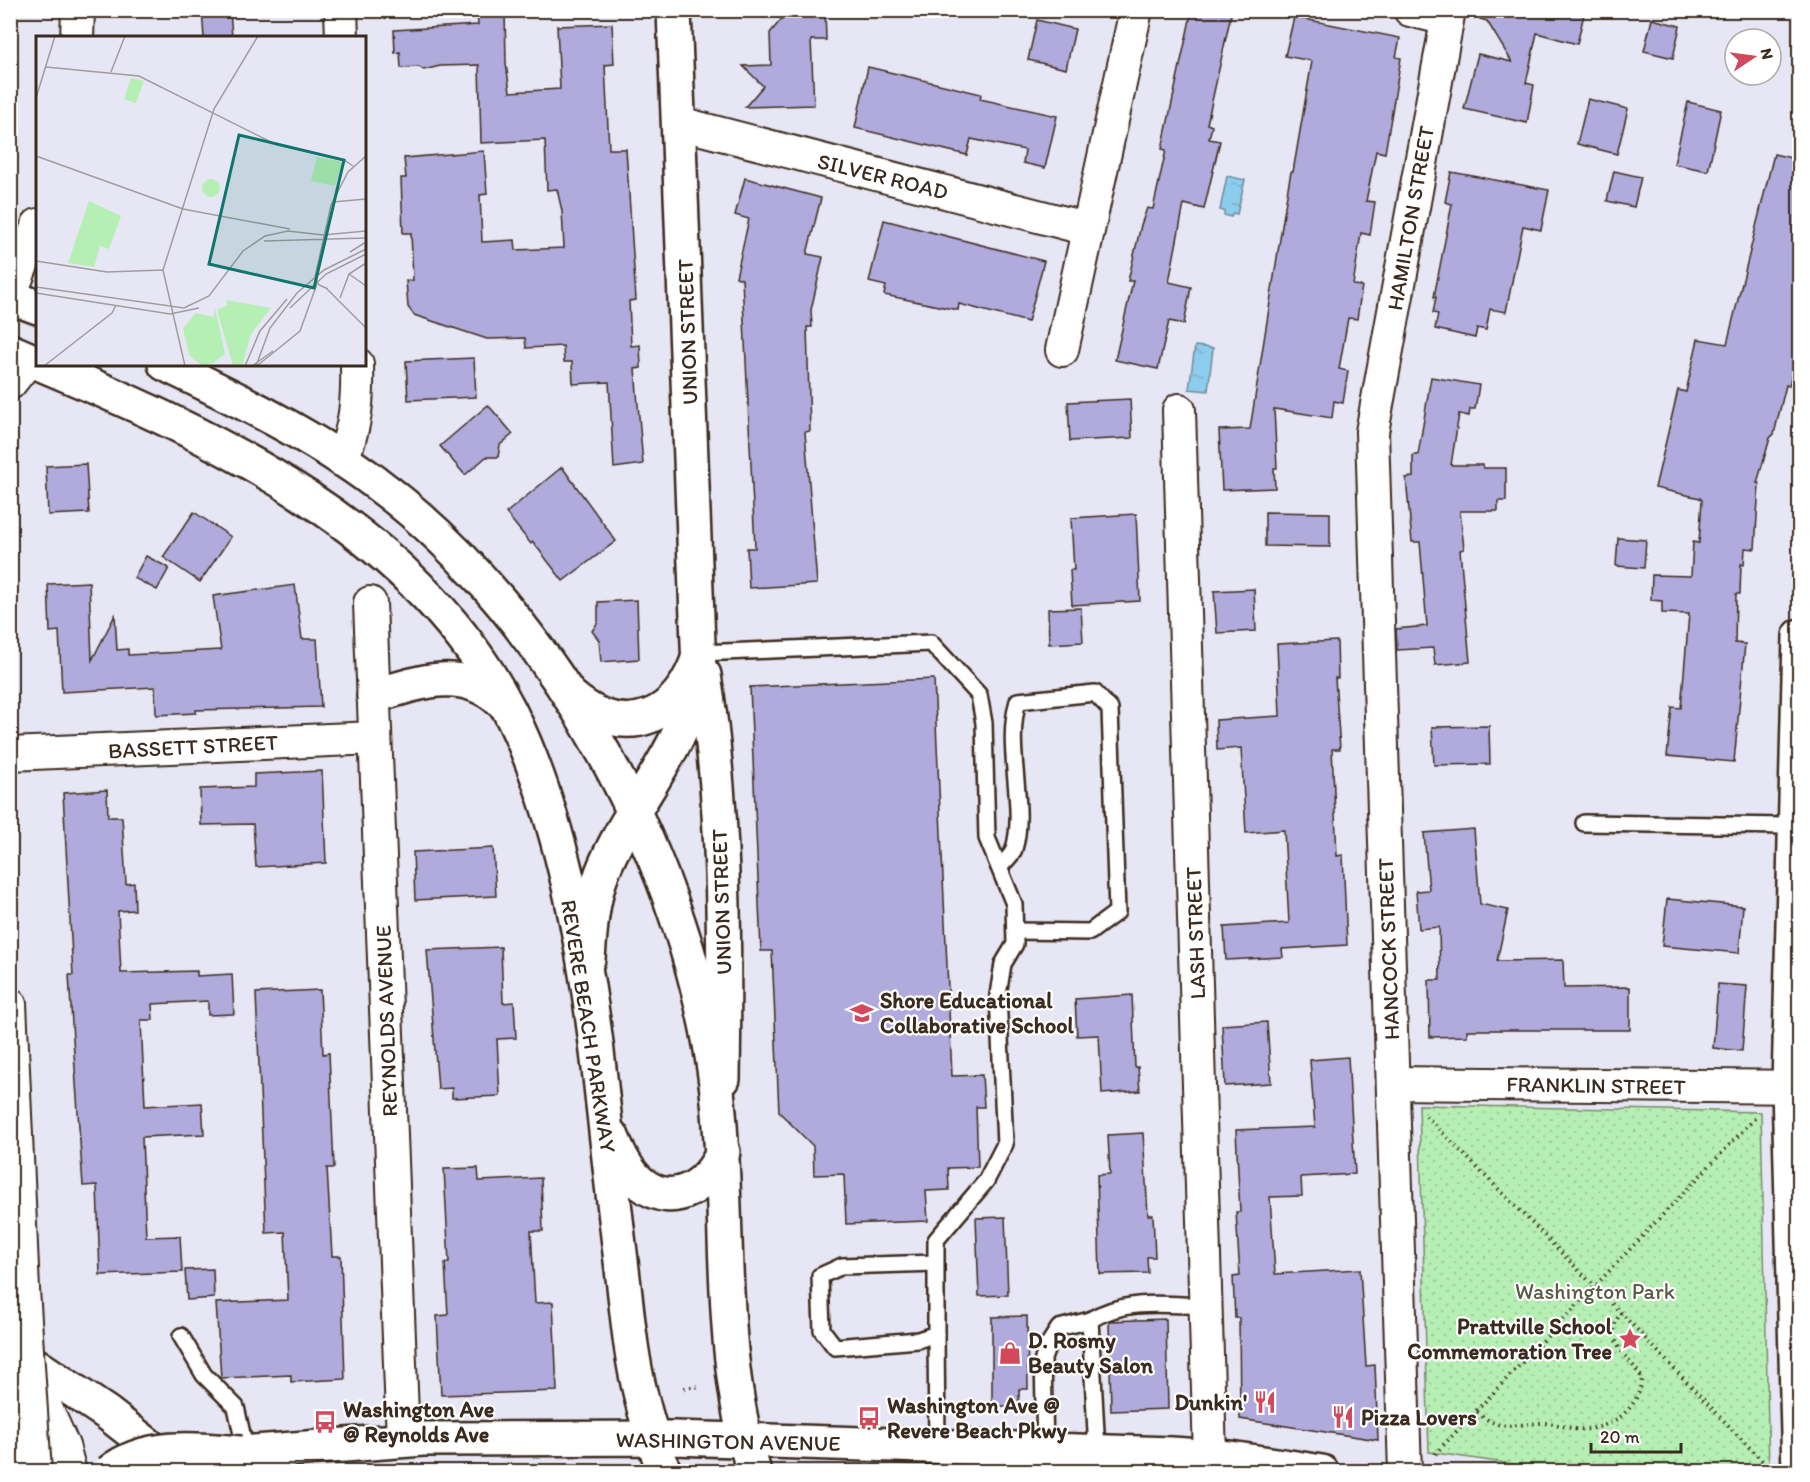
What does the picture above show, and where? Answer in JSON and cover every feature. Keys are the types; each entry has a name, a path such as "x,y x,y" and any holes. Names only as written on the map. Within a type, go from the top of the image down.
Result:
{"main road":[{"name":"UNION STREET","path":"674,10 700,653 714,754 722,900 723,1152"},
{"path":"10,296 36,306"},
{"name":"REVERE BEACH PARKWAY","path":"26,364 101,389 198,436 296,491 342,521 384,554 430,600 475,657 507,706 530,758 548,813 573,908 589,994 633,1359 652,1438 664,1472"},
{"path":"169,366 280,423 341,460 396,499 460,557 514,620 566,692 607,759 663,879 693,972 711,1052 723,1152 732,1366 749,1456"},
{"path":"1799,1472 1794,1087 1795,826 1800,636"},
{"name":"UNION STREET","path":"589,994 589,942 594,903 603,872 689,710 698,683 700,653"},
{"path":"566,692 590,710 612,720 647,717 678,697 692,677 700,653"},
{"path":"374,696 420,682 458,679 486,689 507,706"},
{"path":"604,1113 612,1138 629,1170 642,1184 659,1192 684,1193 700,1186 713,1173 723,1152"},
{"path":"19,1356 107,1413 183,1472"},
{"path":"10,1429 70,1472"},
{"name":"WASHINGTON AVENUE","path":"110,1472 128,1459 154,1453 191,1450 244,1453 403,1440 652,1438 749,1456 937,1446 1045,1450 1322,1472"},
{"name":"WASHINGTON AVENUE","path":"200,1472 244,1453"}],"street":[{"path":"77,36 78,10"},
{"path":"341,10 342,36"},
{"path":"1062,350 1136,10"},
{"path":"1410,10 1448,15"},
{"name":"HAMILTON STREET","path":"1373,426 1448,15"},
{"name":"SILVER ROAD","path":"679,123 1088,229"},
{"path":"10,296 36,230"},
{"path":"341,460 349,444 355,416 357,366"},
{"name":"LASH STREET","path":"1179,410 1207,1306 1209,1464"},
{"name":"HANCOCK STREET","path":"1373,426 1405,1472"},
{"name":"REYNOLDS AVENUE","path":"370,603 403,1440"},
{"name":"BASSETT STREET","path":"10,754 375,738"},
{"path":"10,1004 23,1290 19,1356 35,1472"},
{"name":"FRANKLIN STREET","path":"1393,1083 1794,1087"},
{"path":"19,1356 63,1446 70,1472"}],"lane":[{"path":"700,653 931,643 979,695 984,723 987,838 1014,904 1015,944 1003,963 998,995 1005,1144 986,1181 936,1240 937,1446"},
{"path":"999,867 1014,852 1017,830 1012,720 1018,701 1095,693 1110,710 1117,912 1090,932 1015,931"},
{"path":"1584,823 1795,826"},
{"path":"936,1263 842,1266 820,1276 822,1330 835,1347 918,1340 936,1334"},
{"path":"1045,1450 1043,1359 1048,1345 1059,1328 1090,1320 1108,1309 1136,1304 1207,1306"},
{"path":"1090,1320 1102,1456"},
{"path":"181,1336 204,1376 236,1407 244,1453"}],"path":[{"path":"1423,1113 1595,1286 1772,1472"},
{"path":"1432,1456 1740,1132"},
{"path":"1476,1412 1503,1427 1543,1423 1580,1429 1609,1423 1618,1418 1636,1403 1642,1378 1614,1340 1615,1321 1621,1313"},
{"path":"684,1388 701,1386"}],"green space":[{"name":"Washington Park","path":"1419,1105 1761,1112 1769,1471 1560,1471 1429,1452"}],"water":[{"path":"1227,176 1245,180 1237,214 1233,213 1231,217 1224,215 1224,211 1220,210"},
{"path":"1195,346 1213,348 1208,391 1189,389"}],"building":[{"path":"202,10 230,10 232,36 204,36"},
{"path":"477,10 505,10 506,63 510,92 560,89 557,26 612,24 614,64 605,65 609,149 626,149 636,300 629,301 631,346 640,345 641,368 635,369 643,464 614,468 609,382 573,384 572,362 564,362 563,346 526,348 525,338 487,339 414,315 408,307 406,281 413,280 411,233 403,233 401,178 406,178 404,158 484,151 487,194 480,195 482,242 515,240 516,250 564,248 562,211 557,189 547,190 545,140 481,143 479,65 440,66 424,70 419,67 401,68 400,52 395,53 394,30 478,25"},
{"path":"789,10 825,10 826,40 811,40 814,105 745,107 763,86 743,66 771,65 770,33"},
{"path":"1192,10 1232,10 1207,124 1212,126 1209,139 1220,141 1204,209 1184,204 1169,282 1191,287 1184,324 1169,321 1158,369 1115,360 1133,281 1128,281 1141,225 1147,208 1153,209 1166,150 1162,149"},
{"path":"1481,10 1585,10 1577,44 1537,33 1526,83 1534,85 1527,123 1464,109 1478,54 1512,62 1487,21 1480,19"},
{"path":"1294,17 1400,38 1396,57 1401,58 1385,153 1376,151 1366,201 1375,202 1370,235 1361,233 1353,285 1362,286 1357,319 1348,318 1339,369 1348,371 1343,403 1334,401 1332,418 1274,409 1277,468 1274,468 1275,488 1222,490 1219,430 1250,429 1288,188 1291,172 1293,172 1312,61 1285,56"},
{"path":"1652,19 1680,26 1673,58 1644,51"},
{"path":"1037,20 1075,29 1066,69 1028,60"},
{"path":"868,67 981,94 980,99 1057,116 1045,168 1023,163 1025,150 971,139 967,155 855,128"},
{"path":"1588,99 1628,109 1617,154 1577,144"},
{"path":"1688,102 1721,110 1708,171 1674,164"},
{"path":"1774,154 1800,160 1800,342 1789,386 1786,385 1774,434 1770,438 1757,483 1759,483 1755,549 1745,548 1744,565 1741,564 1740,594 1736,594 1735,643 1745,644 1734,762 1667,756 1672,707 1681,708 1689,614 1662,613 1662,601 1651,600 1652,575 1691,576 1693,542 1699,543 1702,500 1655,488 1678,390 1686,392 1698,339 1727,344"},
{"path":"1614,171 1641,177 1634,207 1607,201"},
{"path":"1451,172 1549,190 1541,230 1523,226 1506,312 1490,309 1486,330 1477,328 1475,338 1435,329 1438,314 1433,313 1436,297 1434,297 1452,204 1445,202"},
{"path":"745,178 821,198 807,254 823,257 811,310 812,327 807,327 810,431 805,432 817,584 749,588 747,548 755,548 742,279 736,277 749,219 735,215"},
{"path":"884,220 1044,261 1028,322 959,304 958,310 884,295 886,286 869,282"},
{"path":"474,358 476,397 408,400 406,361"},
{"path":"1431,377 1479,385 1475,409 1470,409 1469,416 1459,414 1451,465 1506,468 1506,501 1498,501 1498,511 1460,511 1464,549 1460,550 1470,662 1435,665 1433,648 1397,650 1396,629 1427,626 1420,542 1412,542 1406,478 1413,477 1413,455 1418,455"},
{"path":"1130,399 1132,438 1070,441 1068,402"},
{"path":"488,405 513,434 500,445 498,457 486,457 465,475 440,446"},
{"path":"86,464 89,513 48,515 46,466"},
{"path":"562,467 616,541 563,581 533,542 531,544 506,513"},
{"path":"194,512 231,537 200,582 163,557"},
{"path":"1265,512 1330,513 1330,547 1265,546"},
{"path":"1136,514 1140,601 1072,605 1070,570 1074,570 1071,518"},
{"path":"1618,538 1646,540 1644,568 1616,566"},
{"path":"146,556 169,568 157,590 134,578"},
{"path":"89,582 92,660 115,615 117,650 128,649 128,655 221,650 213,596 295,585 302,639 317,639 321,707 196,710 196,713 156,715 155,687 62,692 59,631 50,632 48,584"},
{"path":"1254,589 1256,631 1217,633 1214,591"},
{"path":"637,600 639,659 601,662 599,640 592,631 598,622 598,602"},
{"path":"1081,608 1083,642 1049,644 1048,609"},
{"path":"1337,641 1338,678 1335,678 1340,749 1332,749 1337,856 1343,855 1347,945 1282,949 1283,957 1226,960 1224,927 1289,923 1284,830 1246,833 1241,748 1217,750 1216,720 1280,716 1277,644"},
{"name":"Shore Educational Collaborative School","path":"934,679 952,1076 982,1075 984,1107 976,1107 978,1167 948,1168 949,1190 926,1191 928,1221 846,1224 844,1174 814,1175 813,1146 779,1112 772,951 761,951 750,687"},
{"path":"1489,726 1490,764 1434,765 1432,727"},
{"path":"322,771 326,863 256,867 253,824 201,825 200,789 254,787 254,774"},
{"path":"107,790 108,817 122,817 126,884 134,883 135,910 118,911 121,973 197,971 197,976 232,974 234,1014 208,1015 208,1001 152,1004 153,1020 141,1020 145,1106 202,1103 204,1134 142,1137 146,1237 180,1236 182,1272 100,1275 97,1185 83,1186 69,975 73,975 63,793"},
{"path":"1474,829 1480,904 1508,910 1497,961 1563,960 1564,988 1630,987 1630,1030 1467,1030 1467,1036 1430,1037 1429,980 1440,980 1439,927 1419,929 1416,891 1429,890 1424,833"},
{"path":"493,848 496,896 415,900 413,852"},
{"path":"1667,899 1743,906 1739,953 1662,946"},
{"path":"501,947 503,1003 514,1002 516,1038 497,1039 500,1096 452,1098 452,1088 438,1089 427,950"},
{"path":"1718,984 1747,986 1742,1051 1713,1048"},
{"path":"320,990 323,1054 329,1053 334,1168 327,1168 332,1256 341,1256 345,1379 291,1382 291,1375 221,1378 216,1303 288,1300 285,1232 266,1233 256,993"},
{"path":"1132,995 1135,1067 1138,1067 1140,1091 1102,1094 1099,1035 1077,1036 1075,999"},
{"path":"1267,1022 1271,1083 1225,1086 1222,1025"},
{"path":"1348,1057 1355,1174 1301,1177 1302,1196 1270,1197 1275,1274 1360,1269 1366,1366 1375,1365 1378,1440 1240,1419 1239,1318 1235,1318 1233,1277 1240,1276 1236,1212 1240,1212 1236,1130 1315,1127 1310,1060"},
{"path":"1143,1133 1148,1215 1153,1215 1155,1257 1147,1257 1148,1273 1100,1274 1097,1175 1110,1174 1108,1135"},
{"path":"478,1168 479,1181 541,1178 543,1231 531,1231 535,1303 553,1302 557,1391 441,1395 437,1316 448,1315 445,1263 449,1263 444,1169"},
{"path":"1005,1217 1008,1295 979,1296 976,1218"},
{"path":"213,1269 214,1298 187,1300 185,1270"},
{"name":"D. Rosmy Beauty Salon","path":"1027,1316 1028,1389 1019,1389 1019,1406 992,1406 992,1317"},
{"path":"1166,1319 1168,1409 1111,1411 1109,1321"}],"place":[{"name":"Shore Educational Collaborative School","path":"862,1013"},
{"name":"Prattville School Commemoration Tree","path":"1630,1339"},
{"name":"D. Rosmy Beauty Salon","path":"1010,1353"},
{"name":"Dunkin'","path":"1265,1402"},
{"name":"Pizza Lovers","path":"1343,1417"},
{"name":"Washington Ave @ Revere Beach Pkwy","path":"869,1418"},
{"name":"Washington Ave @ Reynolds Ave","path":"325,1422"}]}
